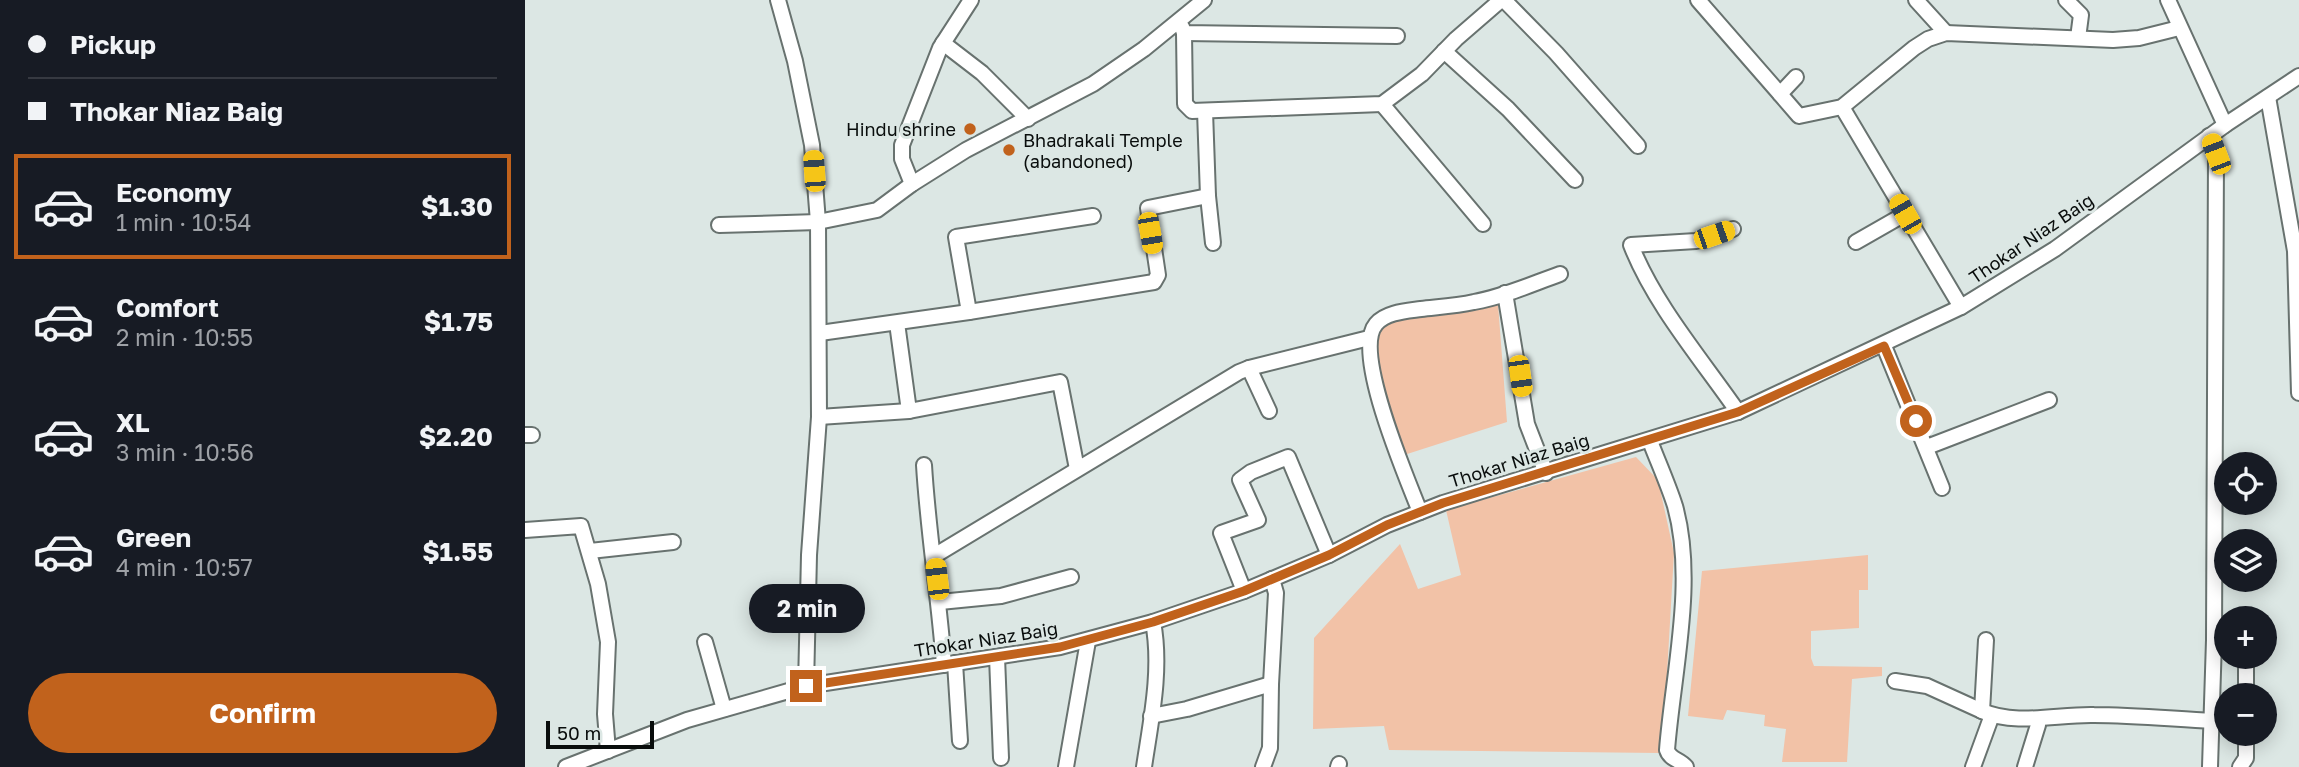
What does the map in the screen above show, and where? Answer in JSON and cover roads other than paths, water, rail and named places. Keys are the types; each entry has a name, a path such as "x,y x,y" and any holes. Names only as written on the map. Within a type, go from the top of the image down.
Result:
{"street":[{"path":"778,0 795,61 813,145 818,222 819,417 809,555 806,686"},
{"path":"912,184 902,159 902,145 943,43 971,0"},
{"path":"719,225 818,222 877,210 966,150 1093,84 1181,26 1204,0"},
{"path":"1181,26 1185,104 1192,111 1382,104 1422,74 1502,0 1556,53 1638,146"},
{"path":"1697,0 1799,116 1842,107 1914,48 1928,39 1946,33 2113,40 2139,38 2179,28"},
{"path":"1916,0 1946,33"},
{"path":"2066,0 2081,15 2078,38"},
{"path":"2168,0 2225,125"},
{"path":"1181,26 1397,36"},
{"path":"943,43 982,72 1028,119"},
{"path":"1444,51 1508,109 1575,180"},
{"name":"Thokar Niaz Baig","path":"566,767 687,720 806,686 1088,641 1153,622 1244,591 1420,512 1738,412 1884,346 1961,307 2055,249 2225,125 2299,76"},
{"path":"1780,94 1796,77"},
{"path":"2268,97 2295,251 2299,393"},
{"path":"1382,104 1483,224"},
{"path":"1842,107 1961,307"},
{"path":"1205,111 1213,243"},
{"path":"2210,136 2216,154 2210,767"},
{"path":"820,333 1154,282 1158,275 1148,208 1208,195"},
{"path":"1856,242 1905,214"},
{"path":"969,312 956,237 1093,216"},
{"path":"1733,229 1696,241 1632,245 1638,262 1664,304 1738,412"},
{"path":"1420,512 1380,404 1371,363 1369,338 1375,324 1397,312 1476,302 1560,274"},
{"path":"1505,293 1527,424 1546,473"},
{"path":"897,323 909,411"},
{"path":"934,556 1249,368 1369,338"},
{"path":"1884,346 1942,488"},
{"path":"1249,368 1269,411"},
{"path":"819,417 909,411 1060,382 1077,470"},
{"path":"1927,447 2049,400"},
{"path":"1650,441 1675,505 1679,531 1682,599 1667,750 1671,758 1686,767"},
{"path":"1244,591 1221,533 1258,520 1240,480 1251,472 1288,457 1329,555"},
{"path":"924,465 927,518 960,741"},
{"path":"525,530 581,526 590,551 608,642 605,714 608,751"},
{"path":"590,551 673,542"},
{"path":"940,602 1001,596 1071,577"},
{"path":"1263,767 1270,748 1276,593 1272,579"},
{"path":"1144,767 1157,644 1153,622"},
{"path":"1973,767 1987,713 1986,640"},
{"path":"1066,767 1088,641"},
{"path":"705,642 725,709"},
{"path":"997,657 1001,758"},
{"path":"1895,681 1927,686 1987,713 2037,719 2092,715 2212,721"},
{"path":"1151,716 1187,709 1271,684"},
{"path":"2025,767 2038,725 2037,719"},
{"path":"2240,767 2246,758 2246,746"}],"place":[{"name":"Hindu shrine","path":"970,129"},
{"name":"Bhadrakali Temple (abandoned)","path":"1009,150"}]}
